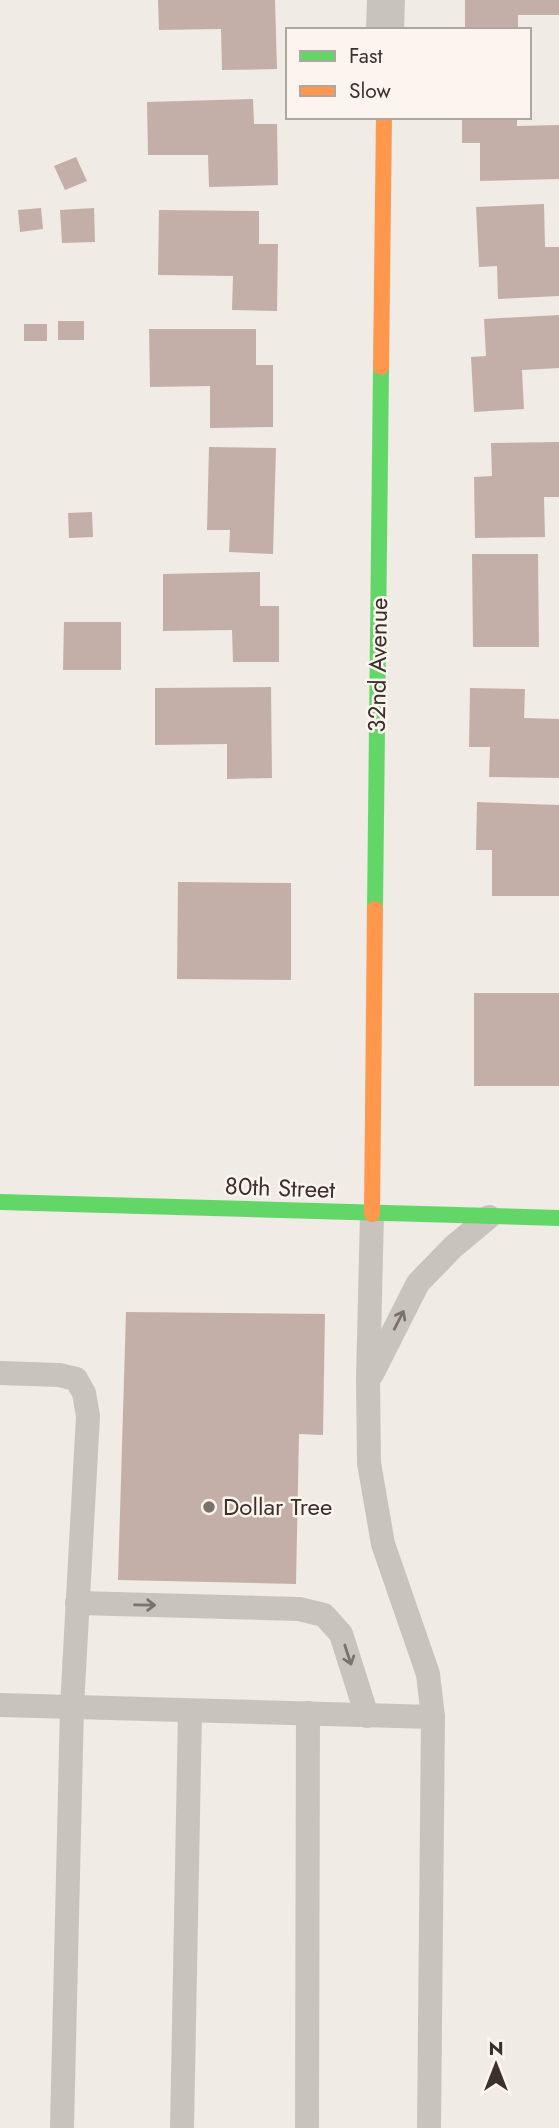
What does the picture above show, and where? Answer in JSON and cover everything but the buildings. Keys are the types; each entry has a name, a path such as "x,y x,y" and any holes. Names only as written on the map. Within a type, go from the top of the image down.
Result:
{"street":[{"path":"385,28 386,0"},
{"name":"32nd Avenue","path":"372,1214 384,119"},
{"name":"80th Street","path":"0,1202 559,1218"}],"lane":[{"path":"372,1214 369,1463 383,1544 428,1674 433,1717 429,2128"},
{"path":"368,1381 418,1283 453,1247 489,1217"},
{"path":"0,1373 59,1375 76,1379 84,1393 88,1416 72,1707 62,2128"},
{"path":"77,1603 299,1609 324,1615 341,1634 367,1716"},
{"path":"0,1705 433,1717"},
{"path":"182,2128 190,1711"},
{"path":"307,2128 308,1713"}],"traffic: fast":[{"path":"375,909 381,367"},
{"path":"0,1202 559,1218"}],"traffic: slow":[{"path":"381,367 384,119"},
{"path":"372,1214 375,909"}],"place":[{"name":"Dollar Tree","path":"209,1507"}]}
